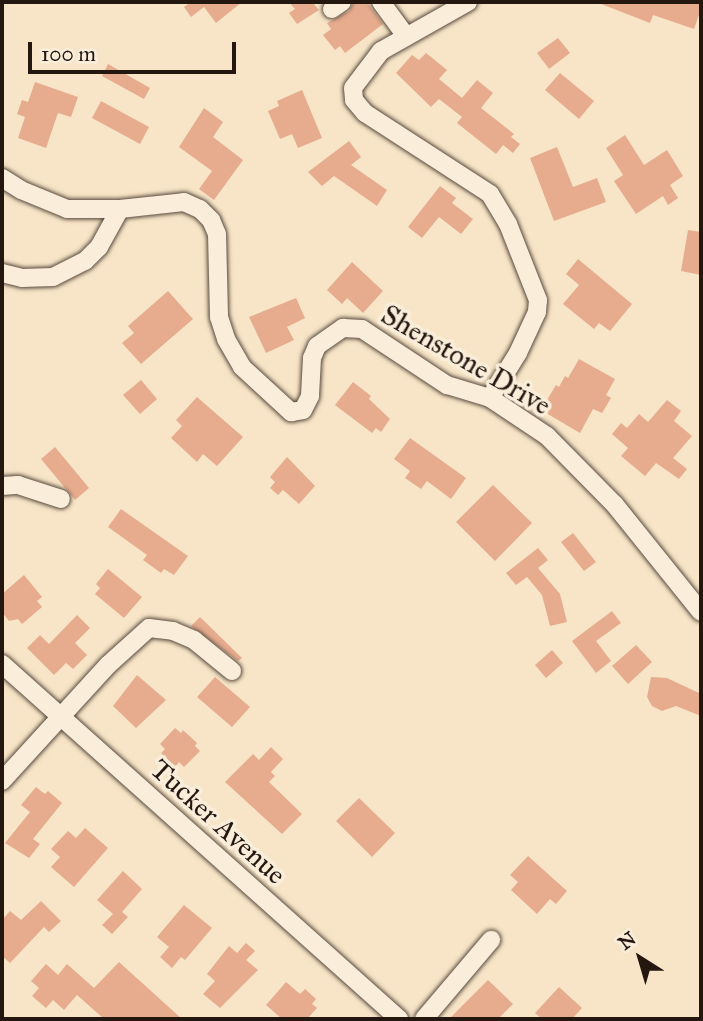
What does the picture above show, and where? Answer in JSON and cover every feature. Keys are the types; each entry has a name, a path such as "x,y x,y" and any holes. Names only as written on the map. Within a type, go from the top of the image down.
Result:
{"street":[{"path":"382,2 406,36"},
{"path":"461,3 381,51 353,88 354,100 365,113 490,194 508,224 538,300 537,312 518,353 490,398"},
{"name":"Shenstone Drive","path":"2,178 21,190 67,209 120,209 184,202 200,209 211,220 216,234 219,317 226,339 242,367 291,412 303,410 310,396 312,358 317,346 343,328 362,329 447,385 490,398 547,436 596,485 701,612"},
{"path":"2,273 22,278 53,277 85,261 99,247 120,209"},
{"path":"2,486 18,485 61,499"},
{"path":"2,781 108,665 149,628 173,631 194,640 232,671"},
{"name":"Tucker Avenue","path":"2,664 399,1019"},
{"path":"424,1019 491,940"}],"building":[{"path":"191,2 242,2 216,23 204,7 191,17 184,7"},
{"path":"289,2 312,2 319,10 297,24 289,13 295,9"},
{"path":"354,2 367,2 383,24 345,53 340,46 335,50 323,35 331,29 327,23 349,11"},
{"path":"596,2 701,2 701,9 694,29 653,15 650,23"},
{"path":"558,38 570,53 549,69 537,53"},
{"path":"426,53 447,70 439,79 462,98 477,80 493,93 481,108 514,134 511,137 520,144 513,153 503,145 496,154 457,123 462,117 439,99 431,107 396,73 412,55 419,60"},
{"path":"108,64 150,88 144,99 102,76"},
{"path":"560,73 594,101 579,119 545,90"},
{"path":"35,82 78,97 71,117 58,113 46,148 18,138 25,117 17,114 22,100 28,102"},
{"path":"302,90 322,138 298,148 292,134 280,139 268,111 279,106 277,101"},
{"path":"101,101 149,127 140,144 92,118"},
{"path":"204,108 223,122 213,137 243,160 214,200 199,189 212,171 179,147"},
{"path":"625,135 644,165 667,150 683,176 670,185 678,198 668,205 663,196 636,214 614,181 623,175 606,148"},
{"path":"349,141 361,157 351,165 387,190 377,206 334,176 322,186 308,172"},
{"path":"557,147 573,187 597,178 606,202 554,221 530,158"},
{"path":"440,186 456,198 452,203 473,219 461,234 439,217 422,238 408,227"},
{"path":"688,230 701,232 701,275 681,271"},
{"path":"578,259 632,304 610,331 599,323 594,329 563,304 579,285 566,274"},
{"path":"352,262 383,291 363,313 347,298 342,304 327,290"},
{"path":"168,291 193,319 141,364 122,343 134,333 128,326"},
{"path":"296,298 305,318 287,327 294,340 266,353 249,317"},
{"path":"579,359 615,379 606,395 611,398 602,413 593,409 580,433 541,410 556,385 559,387 565,376 568,378"},
{"path":"141,380 157,399 140,414 123,395"},
{"path":"353,382 371,396 369,399 390,419 381,432 376,428 372,433 335,405"},
{"path":"197,397 243,437 217,466 203,454 197,462 171,438 182,426 176,420"},
{"path":"667,400 681,411 674,421 692,436 673,458 687,469 679,479 656,463 645,476 621,456 628,448 612,434 621,423 627,428 639,414 648,422"},
{"path":"410,438 466,478 451,499 427,481 421,489 405,478 410,471 394,459"},
{"path":"55,447 89,488 75,500 41,459"},
{"path":"287,457 315,486 299,504 283,490 278,495 270,488 275,482 270,477"},
{"path":"493,485 532,523 495,561 456,522"},
{"path":"121,509 188,556 174,575 164,569 161,573 143,560 147,555 108,527"},
{"path":"573,533 596,562 584,571 561,542"},
{"path":"538,548 548,560 538,568 560,594 567,622 550,626 542,595 527,577 516,585 506,573"},
{"path":"108,569 142,597 124,618 95,594 100,588 96,584"},
{"path":"24,575 42,597 37,601 42,607 22,624 18,619 9,621 2,612 2,594"},
{"path":"612,611 621,623 596,641 611,661 596,673 572,641"},
{"path":"77,615 90,628 75,643 87,655 73,669 66,663 54,675 27,648 40,635 49,644"},
{"path":"200,617 242,658 238,661 191,626"},
{"path":"636,645 652,662 628,684 612,666"},
{"path":"552,650 563,663 546,678 535,665"},
{"path":"137,675 166,700 136,728 113,706"},
{"path":"215,677 250,707 232,727 197,697"},
{"path":"651,677 667,678 701,694 701,716 676,706 662,711 652,706 647,697"},
{"path":"175,728 181,733 183,730 197,743 195,746 200,751 184,767 179,762 175,767 161,753 165,749 160,744"},
{"path":"271,747 283,759 271,772 275,776 269,782 302,814 282,834 225,782 253,754 259,760"},
{"path":"36,787 45,794 48,791 62,803 33,839 40,844 29,858 5,843 30,812 21,805"},
{"path":"359,798 395,833 372,857 336,821"},
{"path":"85,828 108,848 74,887 51,867 60,857 51,849 68,831 76,838"},
{"path":"528,856 567,891 556,904 550,899 537,914 511,890 518,882 510,875"},
{"path":"123,871 142,889 122,912 128,917 112,934 102,925 113,914 97,900"},
{"path":"41,901 61,921 49,932 44,927 10,963 2,956 2,920 10,911 21,920"},
{"path":"184,905 212,928 185,960 181,957 172,968 160,957 169,947 157,937"},
{"path":"246,943 255,951 246,960 258,970 220,1008 203,994 215,981 207,974 229,946 237,953"},
{"path":"119,962 182,1019 104,1019 77,995 64,1010 53,1000 46,1008 32,996 39,988 31,981 46,964 58,975 67,964 94,988"},
{"path":"488,980 513,1004 498,1019 449,1019"},
{"path":"286,982 300,994 305,989 316,999 312,1004 317,1008 307,1019 282,1019 266,1005"},
{"path":"559,987 582,1008 572,1019 542,1019 535,1013"}]}
